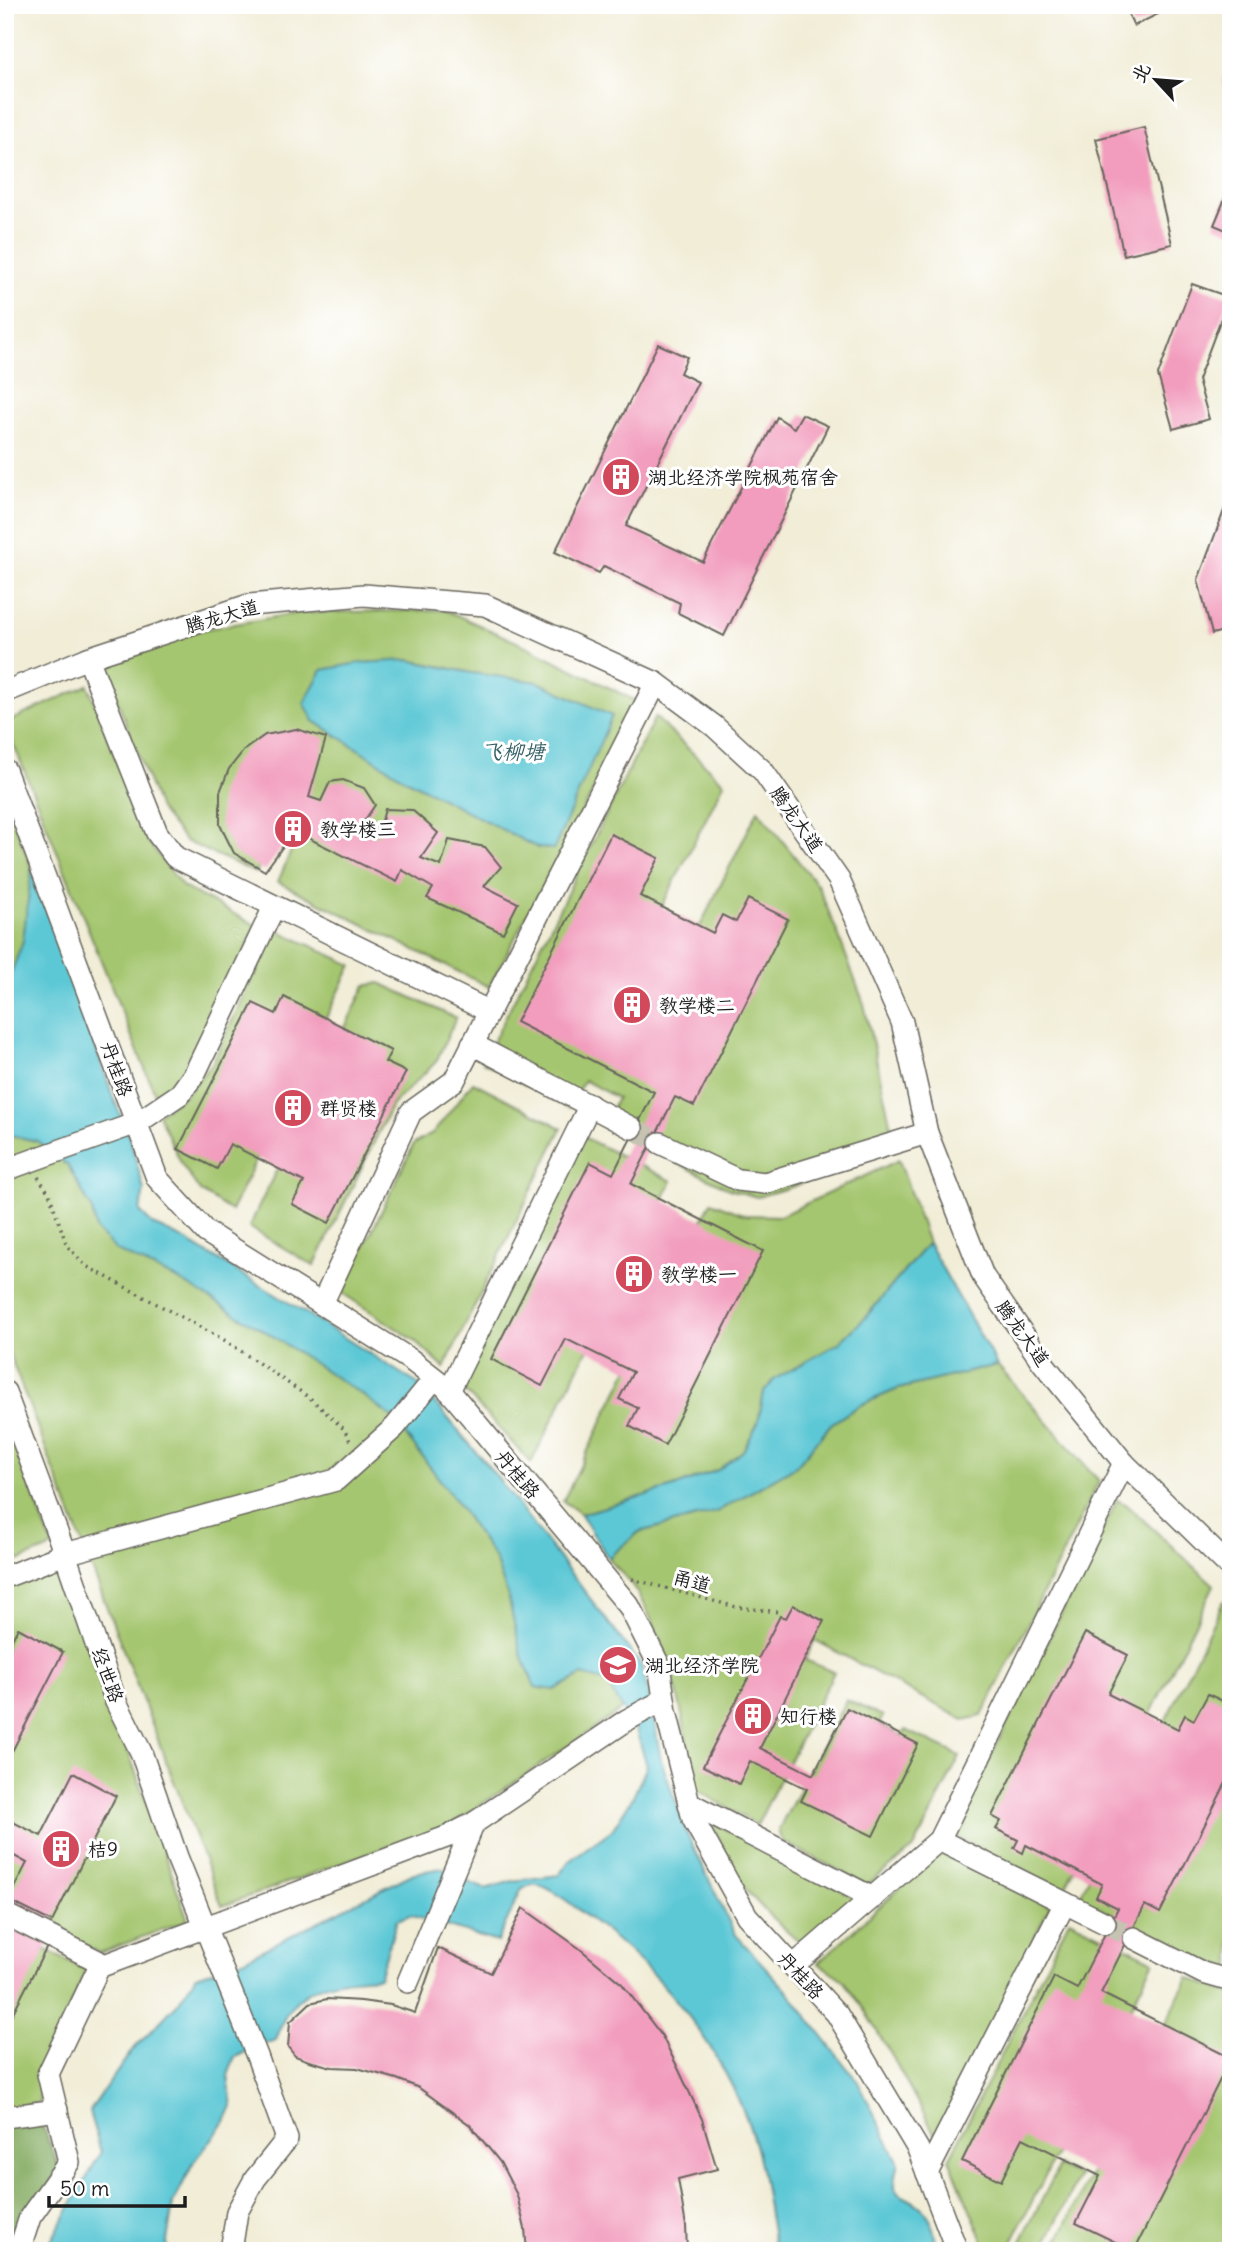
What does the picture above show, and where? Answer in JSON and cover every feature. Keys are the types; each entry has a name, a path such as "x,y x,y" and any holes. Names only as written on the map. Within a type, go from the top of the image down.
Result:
{"street":[{"name":"腾龙大道","path":"5,692 88,658 249,605 364,595 485,606 656,683 714,726 763,771 839,880 902,1022 927,1133 983,1276 1044,1363 1124,1463 1231,1568"},
{"path":"88,658 157,833 175,857 488,1011"},
{"path":"322,1304 411,1112 454,1081 656,683"},
{"name":"丹桂路","path":"5,770 133,1125 157,1178 206,1232 411,1360 437,1385 629,1606 659,1665 662,1701 693,1819 747,1916 837,2014 918,2149 957,2251"},
{"path":"15,1166 133,1125 180,1094 195,1073 274,907"},
{"path":"472,1044 632,1128"},
{"path":"5,1577 65,1554 336,1480 437,1385 590,1105"},
{"path":"660,1143 738,1180 765,1183 927,1133"},
{"name":"经世路","path":"5,1392 116,1702 141,1752 287,2139 255,2179 237,2212 231,2251"},
{"path":"793,1966 939,1840 1124,1463"},
{"path":"99,1967 449,1836 474,1823 626,1720 662,1701"},
{"path":"689,1803 873,1898"},
{"path":"408,1982 474,1823"},
{"path":"939,1840 1105,1923"},
{"path":"927,2173 1065,1903"},
{"path":"5,1914 98,1961 99,1967 48,2074 69,2162 30,2217 19,2251"},
{"path":"1134,1938 1203,1973 1231,1981"},
{"path":"5,2117 57,2110"}],"path":[{"path":"15,1166 36,1175 49,1193 67,1245 86,1266 226,1341 310,1398 344,1429 359,1460"},
{"name":"甬道","path":"599,1570 736,1607 779,1612"}],"green space":[{"path":"445,610 528,647 640,703 489,987 278,882 302,825 285,817 256,873 185,841 159,809 105,668 184,633 298,613","holes":["408,660 472,673 538,682 611,716 538,848 407,780 314,721"]},
{"path":"88,685 146,839 183,887 257,926 194,1057 173,1084 155,1094 5,723"},
{"path":"655,717 724,783 645,940 684,958 758,810 818,886 836,929 864,1004 894,1140 795,1186 757,1197 729,1189 604,1125 617,1098 584,1080 569,1108 483,1062"},
{"path":"5,801 32,868 23,941 9,979 5,982"},
{"path":"275,929 352,965 231,1211 200,1191 182,1165 158,1114 184,1096 212,1064"},
{"path":"380,983 456,1018 436,1062 392,1105 314,1266 249,1227 365,986"},
{"path":"473,1082 562,1128 444,1368 414,1340 342,1293 414,1144 434,1132"},
{"path":"5,1134 37,1141 68,1166 92,1209 96,1230 117,1251 179,1280 268,1333 392,1417 453,1497 495,1559 508,1596 554,1690 582,1675 606,1681 623,1709 448,1827 222,1906 5,1343"},
{"path":"581,1136 672,1181 531,1463 460,1386"},
{"path":"899,1160 928,1243 865,1318 839,1343 775,1379 764,1392 758,1423 743,1451 718,1470 674,1487 581,1514 563,1501 711,1202 745,1215 780,1216"},
{"path":"997,1365 1099,1481 982,1716 964,1720 815,1640 805,1660 834,1672 757,1825 694,1788 676,1686 660,1639 636,1591 608,1558 639,1532 716,1512 796,1466 831,1424 860,1405 898,1389"},
{"path":"5,1422 53,1547 5,1566"},
{"path":"1117,1500 1126,1504 1214,1585 1064,1890 958,1838 956,1827"},
{"path":"40,1573 65,1573 188,1920 100,1953 5,1905 5,1588"},
{"path":"1231,1598 1231,1968 1206,1962 1079,1898 1223,1602"},
{"path":"846,1700 883,1716 879,1724 902,1736 906,1730 960,1756 914,1848 867,1885 782,1841 778,1831"},
{"path":"710,1821 860,1900 806,1947 770,1916 743,1887"},
{"path":"939,1852 1050,1906 936,2136 861,2005 842,1979 818,1963"},
{"path":"1069,1920 1154,1961 1007,2251 985,2251 983,2240 949,2159"},
{"path":"5,1929 86,1970 40,2071 39,2103 5,2108"},
{"path":"1188,1978 1231,1993 1231,2251 1053,2251"},
{"path":"38,2115 60,2169 12,2251 5,2251 5,2126"},
{"path":"1059,2166 1079,2176 1042,2251 1016,2251"}],"water":[{"name":"飞柳塘","path":"408,660 472,673 538,682 612,716 554,849 538,848 407,780 314,721 304,703 322,670 358,663"},
{"path":"32,868 130,1138 144,1190 140,1212 153,1225 185,1240 421,1386 493,1472 641,1665 661,1760 687,1834 735,1934 790,1994 858,2082 899,2163 896,2190 926,2213 933,2228 938,2251 775,2251 763,2179 750,2127 730,2082 698,2029 660,1982 615,1939 558,1894 535,1885 522,1888 497,1942 410,1915 397,1920 379,1977 341,1980 308,1992 287,2013 276,2040 254,2047 234,2058 228,2076 232,2107 224,2123 193,2164 173,2203 168,2251 55,2251 51,2241 101,2152 89,2112 131,2052 178,2003 196,1976 241,1961 414,1873 442,1868 451,1875 485,1889 513,1881 559,1875 569,1861 612,1830 633,1797 647,1766 636,1730 605,1681 582,1675 554,1690 535,1687 521,1654 508,1596 495,1559 453,1497 392,1417 268,1333 179,1280 117,1251 96,1230 92,1209 68,1166 37,1141 5,1134 5,982 9,979 23,941"},
{"path":"928,1243 997,1365 898,1389 860,1405 831,1424 796,1466 716,1512 639,1532 608,1558 581,1514 674,1487 718,1470 743,1451 758,1423 764,1392 775,1379 839,1343 865,1318"}],"building":[{"path":"1124,5 1176,5 1134,26"},
{"path":"1231,79 1231,111 1230,111 1223,80"},
{"path":"1144,127 1172,244 1124,255 1096,139"},
{"path":"1231,184 1231,232 1214,225"},
{"path":"1192,284 1229,297 1198,380 1209,419 1173,429 1158,375"},
{"name":"湖北经济学院枫苑宿舍","path":"658,344 687,357 680,373 698,382 626,526 703,562 777,417 794,428 802,414 828,426 724,636 678,613 680,603 604,566 599,573 555,552"},
{"path":"1231,492 1231,629 1212,634 1198,580"},
{"name":"教学楼三","path":"296,729 326,738 309,797 321,801 330,782 343,780 364,788 375,805 360,827 378,836 385,809 412,810 438,833 421,858 441,866 449,840 485,847 501,867 484,886 518,903 503,933 427,898 433,888 402,870 397,882 294,831 265,871 234,853 220,825 220,792 229,769 244,750 265,735"},
{"path":"611,834 659,858 640,896 713,933 722,915 736,922 748,899 788,919 694,1106 675,1097 631,1184 763,1251 665,1445 629,1426 638,1408 619,1399 633,1372 566,1339 542,1386 491,1359 590,1162 613,1174 654,1092 516,1022"},
{"name":"群贤楼","path":"284,997 391,1051 385,1062 406,1072 329,1223 292,1204 304,1182 230,1144 217,1169 178,1149 253,1003 276,1014"},
{"name":"知行楼","path":"793,1605 824,1621 760,1748 813,1775 847,1708 918,1744 873,1836 801,1801 807,1789 750,1761 739,1784 703,1766 780,1616 786,1618"},
{"path":"18,1628 63,1652 5,1765 5,1653"},
{"path":"1085,1633 1128,1655 1108,1694 1178,1729 1185,1715 1194,1720 1208,1694 1231,1705 1231,1773 1160,1913 1145,1905 1101,1993 1231,2058 1134,2251 1076,2223 1100,2176 1023,2138 1001,2181 962,2161 1054,1977 1077,1989 1118,1908 1096,1897 1102,1884 1026,1845 1023,1853 1014,1848 1018,1840 996,1829 1001,1821 992,1816"},
{"name":"桔9","path":"73,1773 116,1796 52,1922 8,1900 27,1863 5,1851 5,1818 41,1836"},
{"path":"523,1908 579,1948 622,1984 662,2036 677,2066 702,2119 717,2169 678,2179 686,2226 687,2251 527,2251 517,2195 500,2162 470,2125 419,2088 357,2068 332,2067 309,2061 295,2056 288,2047 290,2022 310,2003 327,1999 361,2001 391,2005 415,2013 438,1948 491,1973"},
{"path":"5,1924 49,1943 5,2028"}],"tunnel":[{"path":"632,1128 660,1143"},
{"path":"1105,1923 1134,1938"}],"place":[{"name":"湖北经济学院枫苑宿舍","path":"621,477"},
{"name":"教学楼三","path":"293,829"},
{"name":"教学楼二","path":"632,1005"},
{"name":"群贤楼","path":"293,1108"},
{"name":"教学楼一","path":"634,1274"},
{"name":"湖北经济学院","path":"618,1665"},
{"name":"知行楼","path":"753,1716"},
{"name":"桔9","path":"61,1849"}]}
